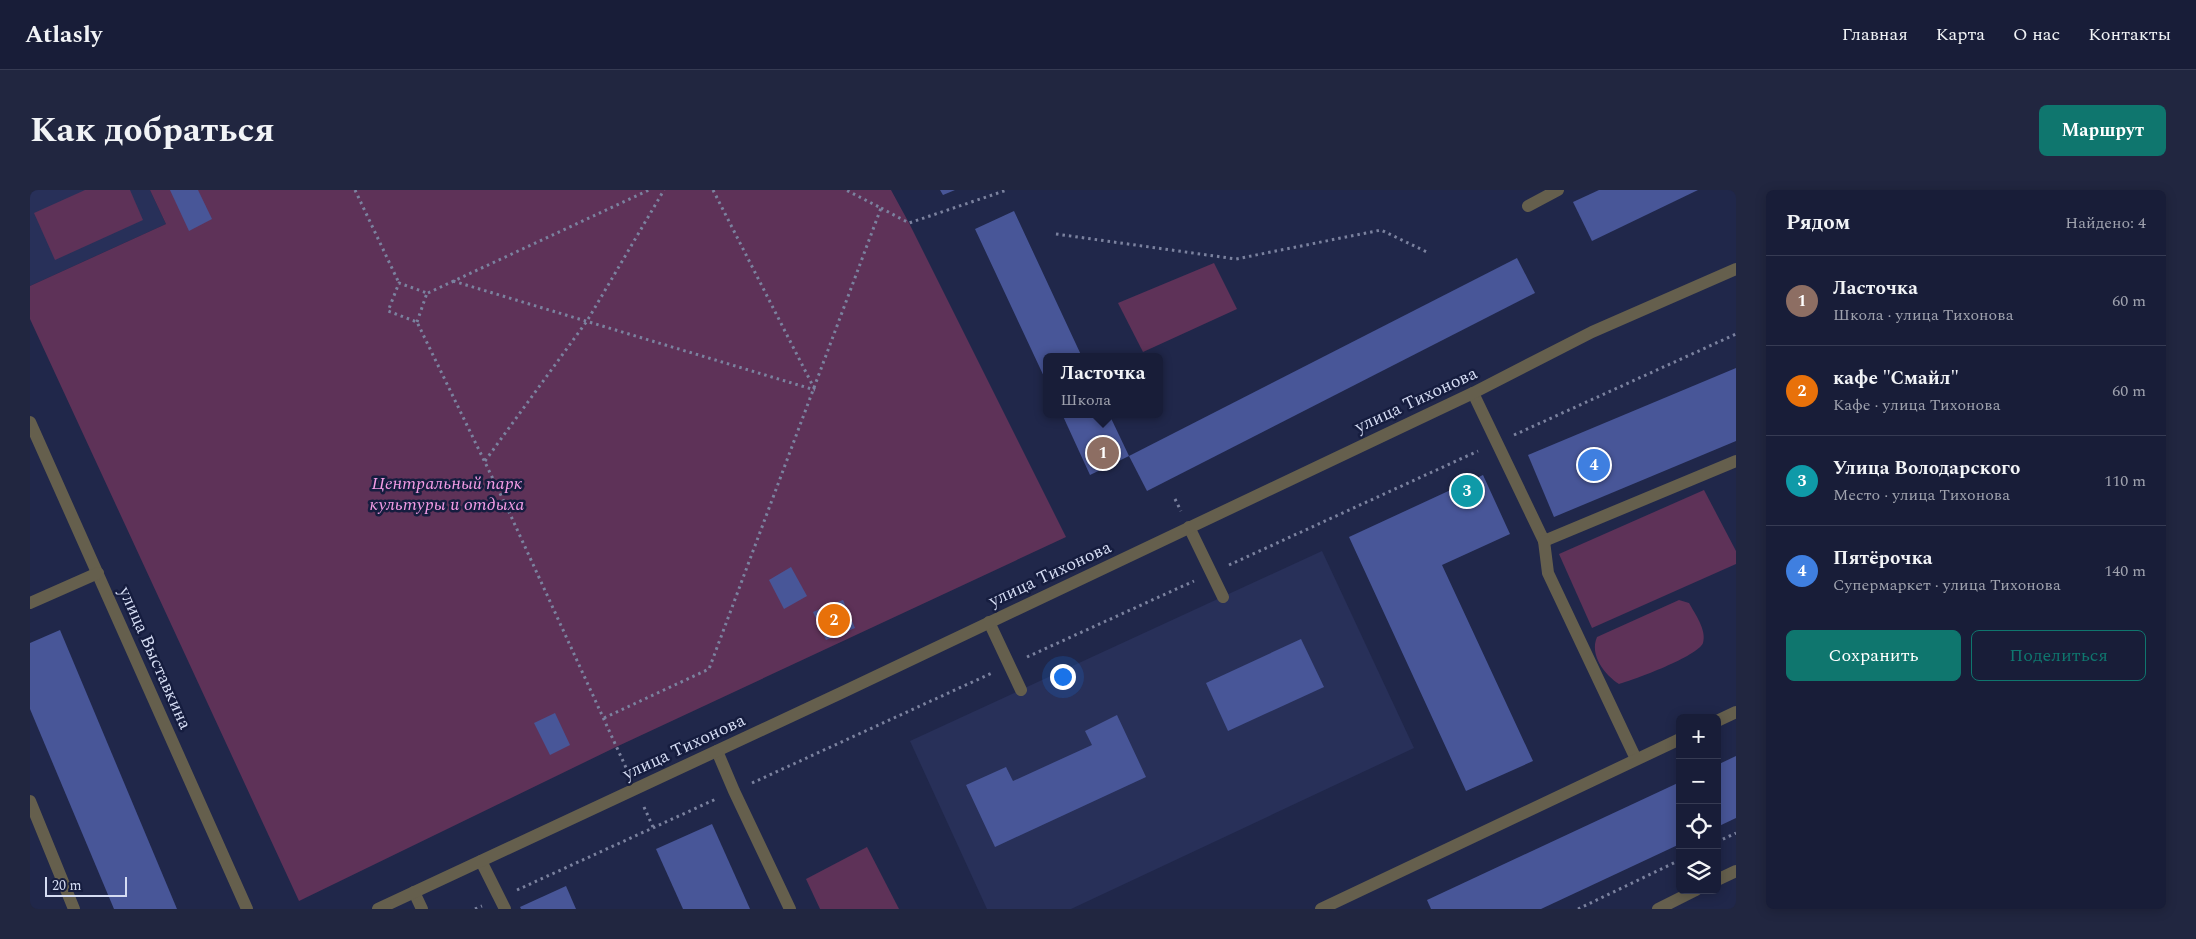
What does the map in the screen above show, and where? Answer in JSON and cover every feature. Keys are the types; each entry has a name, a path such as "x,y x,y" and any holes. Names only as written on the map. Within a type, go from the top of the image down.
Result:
{"street":[{"path":"1528,206 1558,190"},
{"name":"улица Тихонова","path":"378,909 1473,393 1592,332 1735,272"},
{"path":"1473,393 1544,541 1548,573 1636,759"},
{"name":"улица Выставкина","path":"30,422 246,909"},
{"path":"1544,541 1736,461"},
{"path":"1189,527 1223,598"},
{"path":"30,604 98,573"},
{"path":"989,622 1021,690"},
{"path":"1721,719 1736,712"},
{"path":"1321,909 1340,905 1676,741"},
{"path":"717,750 734,791 790,909"},
{"path":"30,801 74,909"},
{"path":"481,861 502,903"},
{"path":"1721,878 1736,871"},
{"path":"414,892 422,909"},
{"path":"1658,909 1688,894"}],"path":[{"path":"355,190 399,283 428,293"},
{"path":"417,322 428,293 649,190"},
{"path":"485,461 587,321 664,190"},
{"path":"713,190 815,390"},
{"path":"846,190 909,223 1007,190"},
{"path":"604,718 708,669 815,390 881,208"},
{"path":"1056,234 1236,259 1381,230 1430,253"},
{"path":"453,281 815,390"},
{"path":"399,283 388,310 417,322 485,461 616,747"},
{"path":"475,909 502,903 734,791 1736,334"},
{"path":"1721,840 1736,833"},
{"path":"1578,909 1676,862"}],"shaded area":[{"path":"30,190 150,190 166,224 30,286"},
{"path":"1322,551 1414,748 1071,909 987,909 910,741"}],"green space":[{"path":"85,190 130,190 143,220 55,260 34,213"},
{"name":"Центральный парк культуры и отдыха","path":"150,190 891,190 1066,537 616,747 299,901 30,319 30,286 166,224"},
{"path":"1214,263 1237,309 1143,352 1118,303"},
{"path":"1704,490 1736,551 1736,564 1592,628 1559,554"},
{"path":"1679,600 1689,603 1697,617 1702,628 1703,643 1699,648 1678,661 1619,684 1600,664 1595,651 1597,637"},
{"path":"867,847 899,909 820,909 806,879"}],"building":[{"path":"170,190 198,190 212,219 189,231"},
{"path":"940,190 955,190 943,195"},
{"path":"1599,190 1698,190 1592,241 1573,202"},
{"path":"1014,211 1080,353 1043,353 1043,374 975,229"},
{"path":"1517,258 1535,293 1147,491 1129,456"},
{"path":"1736,368 1736,441 1554,517 1528,455"},
{"path":"1064,418 1111,418 1129,456 1090,475"},
{"path":"1483,475 1510,534 1442,565 1533,761 1466,791 1349,537"},
{"path":"791,567 807,596 784,609 769,580"},
{"path":"843,600 855,628 826,640 813,612"},
{"path":"60,630 177,909 114,909 30,709 30,643"},
{"path":"1301,639 1324,687 1228,731 1206,683"},
{"path":"555,713 570,745 550,755 534,723"},
{"path":"1117,715 1146,777 995,847 966,785 1006,767 1013,781 1092,745 1085,731"},
{"path":"1736,756 1736,818 1721,825 1721,804 1721,763"},
{"path":"1676,784 1676,846 1541,909 1431,909 1427,900"},
{"path":"712,824 750,909 683,909 656,849"},
{"path":"566,886 576,909 521,909 520,907"}],"place":[{"name":"Ласточка","path":"1103,453"},
{"name":"Пятёрочка","path":"1594,465"},
{"name":"Улица Володарского","path":"1467,491"},
{"name":"кафе \"Смайл\"","path":"834,620"}]}
